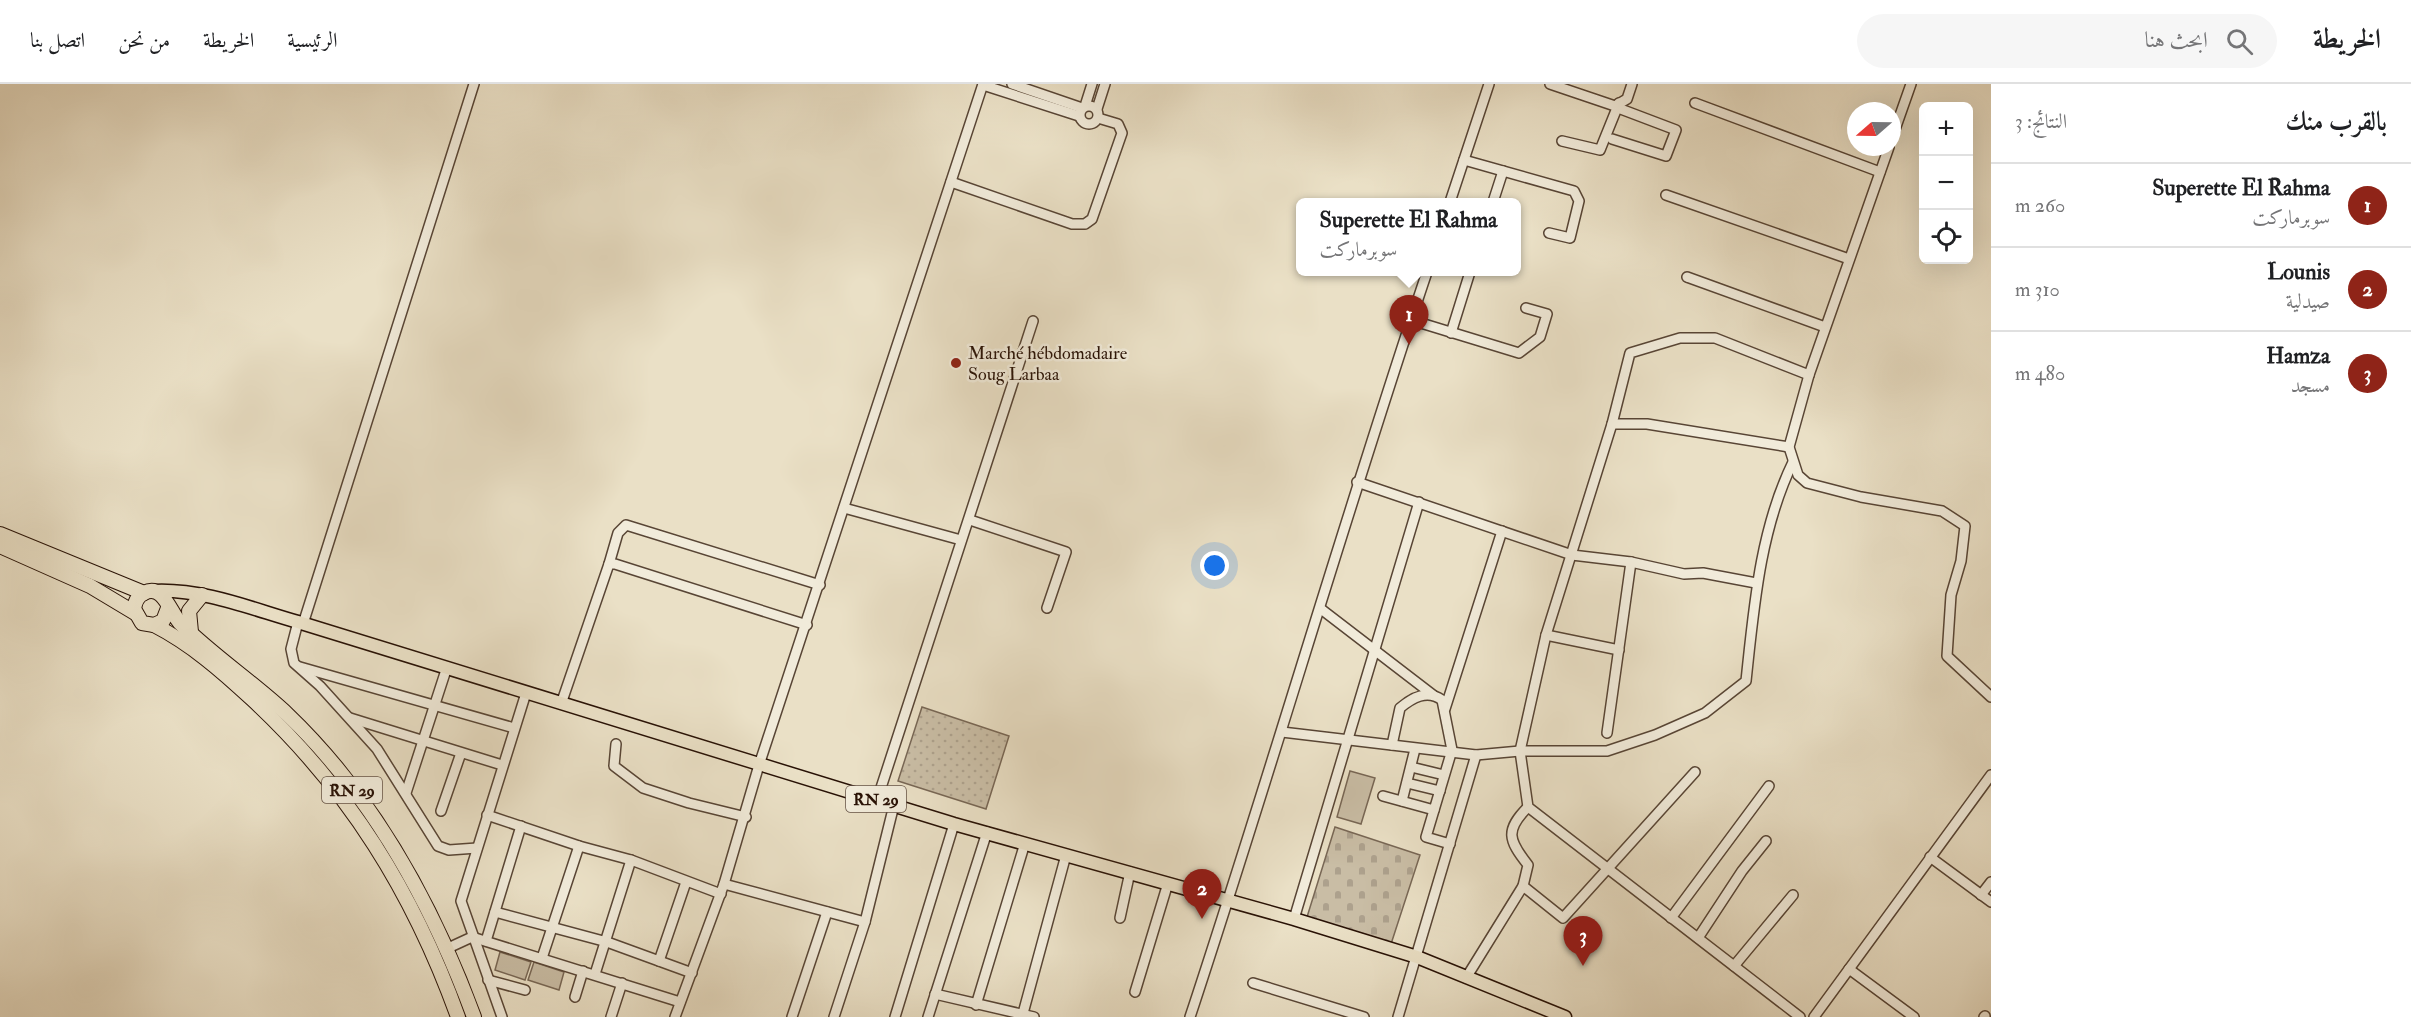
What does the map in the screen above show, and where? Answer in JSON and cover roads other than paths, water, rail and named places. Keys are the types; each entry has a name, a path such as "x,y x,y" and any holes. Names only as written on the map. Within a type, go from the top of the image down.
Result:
{"highway":[{"name":"RN 29","path":"0,534 149,592"},
{"path":"0,546 90,586 135,613 142,623 154,625 163,621 168,606 163,596 149,592 136,599 135,613"},
{"path":"191,632 188,622 189,612 194,602 202,595"},
{"name":"RN 29","path":"168,606 191,632 288,715 363,804 408,871 446,949 474,1017"},
{"name":"RN 29","path":"154,625 201,655 240,689 308,755 348,803 405,895 444,979 458,1017"}],"main road":[{"name":"RN 29","path":"149,592 184,592 202,595 301,623 954,824 1294,919 1417,957 1564,1017"},
{"path":"168,606 184,592"}],"street":[{"path":"474,84 291,654 297,666 377,749 438,846 449,850 477,848"},
{"path":"675,1017 746,817 759,765 807,625 844,508 983,84 1097,113 1118,124 1122,133 1092,219 1084,224 1072,224 951,182"},
{"path":"1012,84 1082,110"},
{"path":"1092,84 1082,110 1088,124 1097,113 1105,84"},
{"path":"1451,198 1489,84"},
{"path":"1550,84 1566,86 1676,130 1666,156 1612,138"},
{"path":"1562,141 1600,150 1618,105 1627,99 1632,84"},
{"path":"1901,112 1911,84"},
{"path":"1695,103 1880,172"},
{"path":"1886,156 1809,375 1789,447 1798,475 1807,483 1861,497 1942,511 1965,526 1961,561 1951,595 1947,656 1991,697"},
{"path":"1464,160 1574,191 1579,201 1570,238 1549,233"},
{"path":"1494,198 1503,171"},
{"path":"1666,195 1849,259"},
{"path":"1190,1017 1321,609 1357,482 1426,276"},
{"path":"1451,333 1469,276"},
{"path":"1687,277 1825,327"},
{"path":"1411,320 1519,353 1540,337 1547,314 1526,308"},
{"path":"877,800 1033,321"},
{"path":"1800,1017 1528,807 1520,751 1546,635 1612,424 1630,353 1680,338 1715,338 1809,375"},
{"path":"1612,424 1647,424 1789,447"},
{"path":"1282,732 1348,738 1416,749 1452,750 1476,755 1520,751 1607,751 1655,735 1705,713 1746,681 1756,583 1777,496 1793,462"},
{"path":"1357,482 1572,555 1631,562 1684,574 1703,573 1756,583"},
{"path":"1294,919 1419,502"},
{"path":"844,508 961,540"},
{"path":"970,520 1066,552 1047,608"},
{"path":"561,704 618,533 624,526 629,525 820,585"},
{"path":"1445,709 1502,531"},
{"path":"1607,733 1631,562"},
{"path":"609,564 807,625"},
{"path":"1321,609 1374,652 1442,700 1452,750 1426,837 1450,844"},
{"path":"1546,635 1619,650"},
{"path":"297,666 514,728"},
{"path":"406,793 447,667"},
{"path":"502,1017 460,901 525,693"},
{"path":"1392,745 1400,708 1414,697 1433,695"},
{"path":"348,717 502,765"},
{"path":"616,744 614,766 643,788 689,803 746,817"},
{"path":"1402,801 1416,749"},
{"path":"441,811 461,753"},
{"path":"1398,1017 1476,755"},
{"path":"1411,767 1444,775"},
{"path":"1523,886 1563,918 1695,772"},
{"path":"1814,1017 1991,775"},
{"path":"1407,783 1440,791"},
{"path":"1671,918 1769,786"},
{"path":"1383,796 1434,810"},
{"path":"834,1017 865,922 894,805"},
{"path":"1466,978 1523,886 1528,865 1516,849 1511,836 1514,821 1528,807"},
{"path":"487,815 579,846 631,860 686,882 865,922"},
{"path":"895,1017 954,824"},
{"path":"486,941 521,826"},
{"path":"928,1017 987,832"},
{"path":"1698,938 1742,871 1766,841"},
{"path":"976,1005 1025,843"},
{"path":"542,958 550,927 579,846"},
{"path":"1022,1016 1066,855"},
{"path":"1930,857 1991,902"},
{"path":"595,974 607,942 631,860"},
{"path":"1120,918 1130,872"},
{"path":"659,961 686,882"},
{"path":"1981,895 1991,882"},
{"path":"1135,992 1168,883"},
{"path":"1734,966 1793,895"},
{"path":"495,912 607,942 692,973"},
{"path":"792,1017 827,912"},
{"path":"446,949 472,937 680,1002"},
{"path":"1849,969 1914,1017"},
{"path":"575,997 584,971"},
{"path":"488,980 525,990"},
{"path":"611,1017 622,983"},
{"path":"1253,983 1364,1017"},
{"path":"935,994 1034,1017"}],"place":[{"name":"Superette El Rahma","path":"1409,345"},
{"name":"Marché hébdomadaire Soug Larbaa","path":"956,363"},
{"name":"Lounis","path":"1202,919"},
{"name":"Hamza","path":"1583,966"}]}
